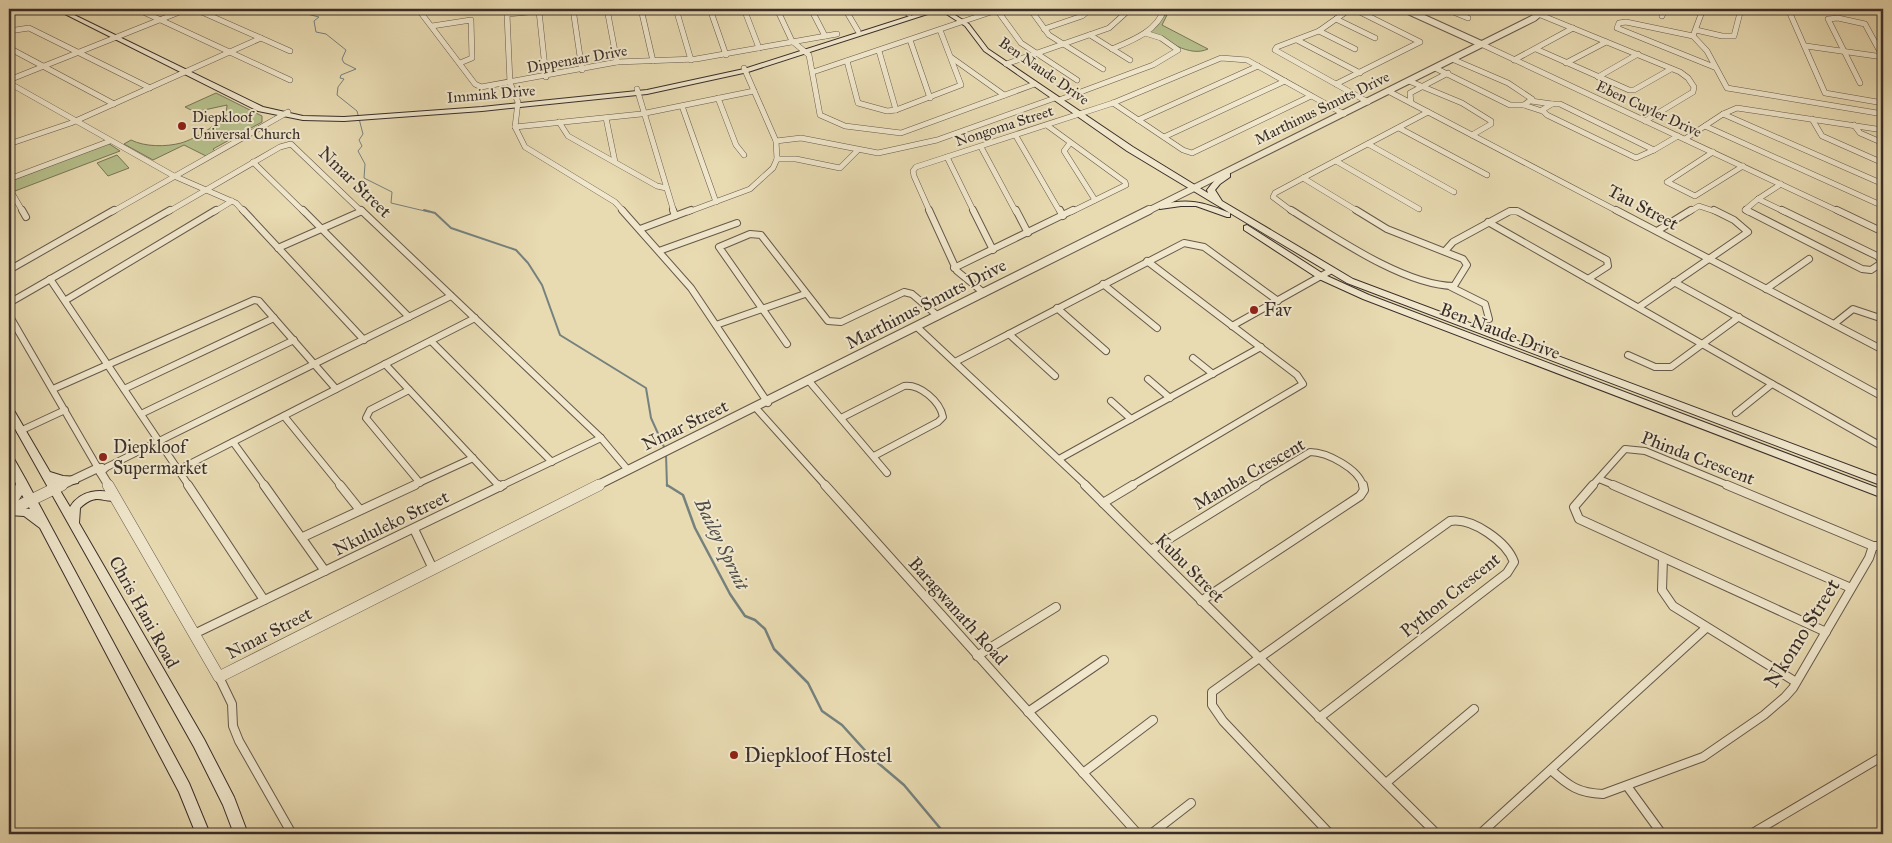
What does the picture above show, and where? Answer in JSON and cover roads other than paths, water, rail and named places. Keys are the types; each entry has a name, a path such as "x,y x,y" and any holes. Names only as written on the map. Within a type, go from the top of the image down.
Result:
{"main road":[{"name":"Immink Drive","path":"58,9 194,68 286,114"},
{"name":"Immink Drive","path":"71,9 187,72 261,108 317,119 518,104 638,91 745,70 943,9"},
{"name":"Immink Drive","path":"805,51 858,31 926,9"},
{"name":"Ben Naude Drive","path":"943,9 963,22 986,50 1006,64 1192,190 1326,274 1400,311 1883,494"},
{"path":"1227,175 1214,186 1212,193 1231,214"},
{"path":"1163,206 1181,202 1194,202 1231,214"},
{"name":"Ben Naude Drive","path":"1326,274 1883,482"},
{"name":"Chris Hani Road","path":"9,410 209,761 229,802 241,834"},
{"path":"9,460 184,788 203,834"},
{"path":"46,475 63,480 74,480"},
{"path":"22,483 11,508 26,512 47,530"},
{"path":"74,523 75,507 81,501 99,494 114,497"}],"street":[{"path":"137,9 290,80"},
{"path":"9,82 78,52 188,9"},
{"path":"195,9 290,51"},
{"name":"Dippenaar Drive","path":"418,9 478,87 546,77 617,62 691,60 726,55 837,34"},
{"path":"573,9 582,70"},
{"path":"606,9 617,62"},
{"path":"641,9 654,61"},
{"path":"676,9 691,60"},
{"path":"710,9 726,55"},
{"path":"744,9 759,48"},
{"path":"777,9 792,41 805,51 813,72 822,118 886,133 905,132 1036,84"},
{"path":"812,9 825,36"},
{"path":"857,9 846,10 858,31"},
{"path":"902,9 909,14"},
{"path":"813,72 998,9 1019,41 1077,80"},
{"path":"1046,9 1031,11 1044,29 1063,44 1103,69"},
{"path":"1044,29 1082,16 1091,9"},
{"path":"1006,64 1090,35 1113,25 1130,9"},
{"path":"1112,48 1139,38 1163,15 1164,9"},
{"path":"1350,9 1319,30 1277,47 1276,51 1368,102"},
{"path":"1336,84 1420,42 1354,9"},
{"name":"Eben Cuyler Drive","path":"1404,9 1883,232"},
{"path":"1446,9 1468,18"},
{"path":"1526,9 1638,54 1686,76 1694,90 1645,121"},
{"name":"Marthinus Smuts Drive","path":"756,408 1368,102 1540,15 1545,9"},
{"path":"1662,16 1665,9"},
{"path":"1693,36 1703,9"},
{"path":"1696,30 1722,36 1734,36 1741,9"},
{"path":"1788,9 1806,46 1824,92 1883,103"},
{"path":"1873,9 1883,10"},
{"path":"546,77 540,12 516,10 506,16 510,83 518,104 515,127 527,149 614,201 691,288 768,403"},
{"path":"1860,83 1828,19 1838,18 1865,24 1883,57"},
{"path":"1336,19 1374,38"},
{"path":"432,26 471,20 472,58 460,63"},
{"path":"1714,68 1617,28 1619,24 1626,22 1693,36 1707,51 1714,68 1725,86 1735,91 1883,114"},
{"path":"9,31 24,27 29,28 150,88"},
{"path":"1514,60 1573,28"},
{"path":"847,61 857,102 875,108 896,110 960,86 952,58 940,30"},
{"path":"1319,30 1355,49"},
{"path":"776,141 801,138 878,153 933,141 1153,65 1178,50 1161,38 1145,33"},
{"path":"1090,35 1130,60"},
{"path":"9,144 76,121 261,38"},
{"path":"910,40 930,98"},
{"path":"1296,40 1360,73"},
{"path":"1566,63 1606,42"},
{"path":"1806,46 1883,57"},
{"path":"9,48 114,104"},
{"path":"1536,49 1598,77 1633,90 1671,68"},
{"path":"879,51 896,110"},
{"path":"1598,77 1638,54"},
{"path":"952,58 1004,95"},
{"name":"Nongoma Street","path":"984,294 954,268 913,173 917,166 1048,126 1112,103 1221,58 1244,59 1344,114"},
{"path":"1452,59 1526,92 1532,97 1531,101"},
{"path":"1138,120 1258,66"},
{"path":"1435,68 1507,104 1516,106 1524,105 1531,101 1563,105 1655,150"},
{"path":"640,229 754,187 774,168 777,158 776,141 745,70"},
{"path":"1411,103 1410,93 1448,73"},
{"path":"1164,137 1285,81"},
{"path":"1409,81 1474,109 1492,121 1491,124 1472,135"},
{"path":"9,82 174,176 232,201 364,340"},
{"path":"638,91 675,216"},
{"path":"515,127 645,114 754,91"},
{"name":"Tau Street","path":"1388,91 1883,350"},
{"path":"1112,103 1186,151 1196,152 1311,96"},
{"path":"718,98 736,144 744,156"},
{"path":"1542,111 1544,107 1552,104"},
{"path":"1524,105 1542,111 1634,157 1642,157 1678,136"},
{"path":"682,106 716,202"},
{"path":"1684,139 1723,114 1740,108 1883,130"},
{"path":"1428,112 1275,193 1273,196 1275,200 1367,258 1439,286 1451,287 1484,304 1489,320"},
{"path":"9,270 286,114"},
{"path":"1723,114 1883,184"},
{"path":"606,118 615,162"},
{"path":"1812,119 1822,136 1883,163"},
{"path":"559,122 568,136 657,186 666,188"},
{"path":"1854,125 1860,133 1883,143"},
{"path":"954,268 1124,187 1126,183 1048,126"},
{"path":"1705,126 1883,206"},
{"path":"1399,128 1487,175"},
{"path":"1016,136 1063,216"},
{"path":"9,179 110,140"},
{"path":"1070,143 1064,151 1095,200"},
{"path":"1368,144 1454,192"},
{"name":"Nmar Street","path":"9,303 283,145 292,145 601,438 628,470"},
{"path":"981,147 1028,233"},
{"path":"777,158 796,159 840,168 845,166 858,150"},
{"path":"1192,190 1227,175 1266,152"},
{"path":"1713,152 1667,182 1695,196 1743,166"},
{"path":"947,157 993,250"},
{"path":"1336,161 1419,209"},
{"path":"253,162 409,317"},
{"path":"1304,178 1387,229 1463,259 1467,264 1457,284 1451,287"},
{"path":"1758,199 1877,256 1883,262 1871,270 1862,269 1749,214 1745,210 1746,207 1758,199 1781,184"},
{"path":"9,188 26,217"},
{"name":"Marthinus Smuts Drive","path":"1111,230 1163,206 1192,190"},
{"path":"66,300 232,201"},
{"path":"1639,307 1746,235 1747,229 1710,209 1699,206 1657,231"},
{"path":"278,248 362,211"},
{"path":"1445,251 1453,242 1488,222 1510,211 1520,212 1607,260 1608,266 1588,279"},
{"path":"659,252 737,222"},
{"path":"1488,222 1883,447"},
{"path":"787,344 719,248 724,244 756,233 762,236 804,294 825,320 830,322 841,322 904,292 912,294 938,316"},
{"path":"955,362 1179,244 1199,245 1278,301"},
{"path":"1766,288 1809,259"},
{"path":"1103,503 1298,389 1303,382 1147,261"},
{"path":"1232,326 1326,274"},
{"path":"50,279 66,300 264,600"},
{"path":"1674,282 1883,397"},
{"path":"1103,284 1157,328"},
{"path":"716,326 804,294"},
{"path":"11,508 56,491 102,469 452,296"},
{"path":"53,390 251,300 259,300 336,389"},
{"path":"1057,308 1106,351"},
{"path":"1834,324 1853,309 1883,319"},
{"name":"Nmar Street","path":"9,315 102,469 114,497 219,677 628,470 756,408"},
{"path":"1628,355 1649,365 1665,368 1673,366 1739,317"},
{"path":"124,389 274,318"},
{"path":"178,470 475,318"},
{"name":"Kubu Street","path":"917,327 1059,459 1437,834"},
{"path":"1009,334 1055,376"},
{"path":"141,414 294,340"},
{"path":"431,341 552,462"},
{"path":"1059,459 1260,347"},
{"path":"1193,358 1213,374"},
{"path":"385,364 500,487"},
{"path":"1148,379 1170,398"},
{"path":"809,381 888,473"},
{"path":"842,418 911,384 919,388 942,412 942,418 938,422 874,456"},
{"path":"1736,413 1772,384"},
{"path":"409,390 370,410 365,416 420,483"},
{"path":"1111,401 1131,419"},
{"name":"Baragwanath Road","path":"756,408 1138,834"},
{"path":"20,430 65,410"},
{"path":"284,416 360,510"},
{"name":"Nkululeko Street","path":"194,634 601,438"},
{"path":"233,442 303,537 325,571"},
{"name":"Phinda Crescent","path":"1826,632 1586,524 1576,515 1574,508 1576,503 1625,449 1638,449 1873,546"},
{"name":"Mamba Crescent","path":"1151,550 1310,452 1320,451 1327,454 1362,482 1364,490 1360,496 1202,601"},
{"path":"303,537 473,458"},
{"path":"56,491 74,480 102,469"},
{"path":"1599,479 1851,588"},
{"name":"Python Crescent","path":"1320,718 1508,573 1514,562 1511,554 1469,522 1457,519 1450,521 1215,688 1210,697 1212,705 1330,834"},
{"path":"414,529 433,568"},
{"path":"1873,546 1883,546"},
{"name":"Nkomo Street","path":"1551,770 1570,786 1586,793 1603,794 1703,757 1776,706 1785,697 1826,632 1869,558 1873,546"},
{"path":"1662,558 1662,590 1665,598 1673,606 1796,682"},
{"path":"978,656 1056,607"},
{"path":"1480,834 1706,628"},
{"path":"1028,712 1104,660"},
{"path":"219,677 232,704 233,726 238,741 292,834"},
{"path":"1386,783 1474,708"},
{"path":"1083,773 1153,720"},
{"path":"1751,834 1883,756"},
{"path":"1627,786 1662,834"},
{"path":"1151,834 1191,802"}],"waterway":[{"name":"Bailey Spruit","path":"302,9 307,14 319,17 314,21 316,32 326,34 346,50 342,59 344,63 356,69 341,75 340,78 344,79 338,87 337,95 357,111 363,134 359,140 362,146 358,151 365,164 364,178 392,192 391,203 429,212"},
{"name":"Bailey Spruit","path":"424,210 435,213 451,228 516,250 528,263 542,285 560,335 646,388 651,418 665,449"},
{"name":"Bailey Spruit","path":"666,454 667,486"},
{"name":"Bailey Spruit","path":"667,485 683,495 695,528 730,594 745,616 755,620 765,629 774,649 808,683 822,711 842,725 871,757 904,785 945,834"}],"place":[{"name":"Diepkloof Universal Church","path":"182,126"},
{"name":"Fav","path":"1254,310"},
{"name":"Diepkloof Supermarket","path":"103,457"},
{"name":"Diepkloof Hostel","path":"734,755"}]}
